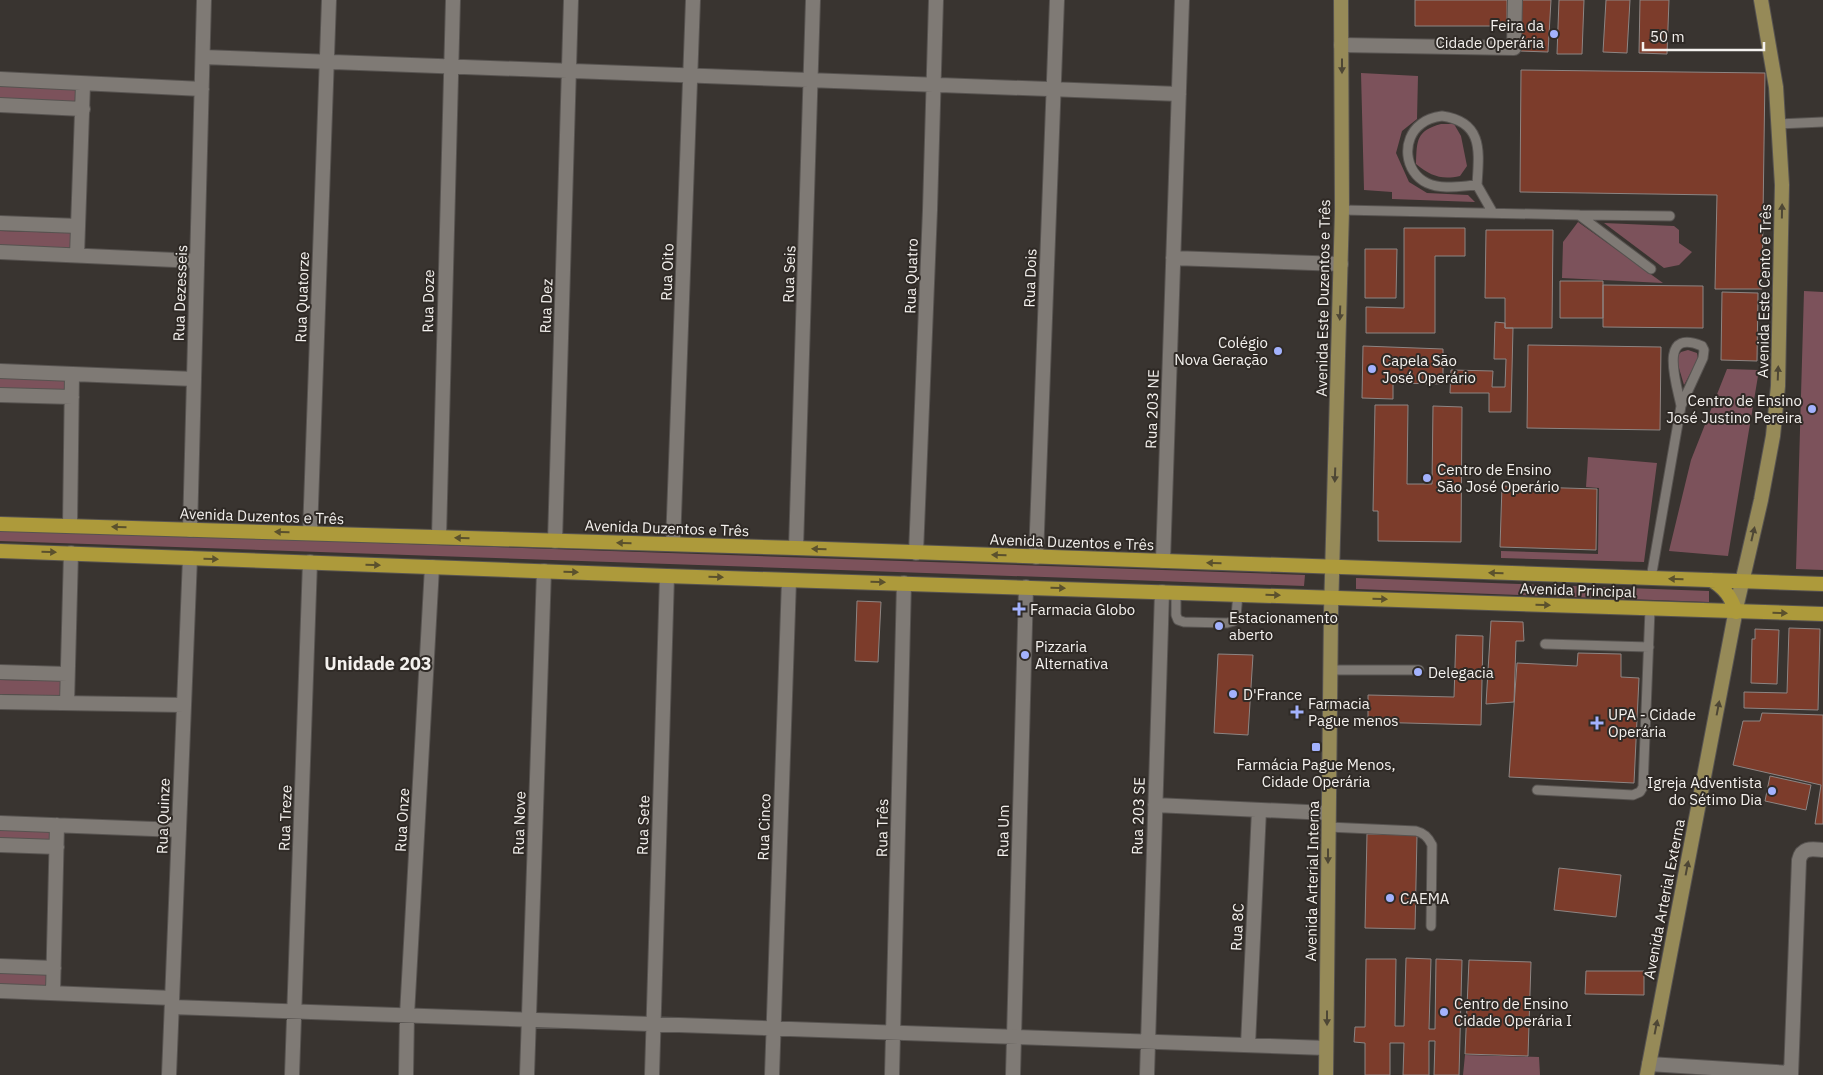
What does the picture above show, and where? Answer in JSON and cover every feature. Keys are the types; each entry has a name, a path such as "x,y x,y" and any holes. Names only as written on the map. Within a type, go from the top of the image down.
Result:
{"main road":[{"name":"Avenida Este Duzentos e Três","path":"1332,597 1342,210 1341,0"},
{"name":"Avenida Este Cento e Três","path":"1736,612 1773,436 1778,386 1782,185 1773,69 1761,0"},
{"name":"Avenida Duzentos e Três","path":"0,524 796,548 1332,568"},
{"path":"0,550 667,576 1332,597"},
{"name":"Avenida Principal","path":"1332,568 1823,584"},
{"path":"1710,580 1726,590 1731,597 1736,612"},
{"name":"Avenida Principal","path":"1332,597 1823,614"},
{"name":"Avenida Arterial Interna","path":"1326,1075 1332,597"},
{"name":"Avenida Arterial Externa","path":"1648,1070 1736,612"}],"street":[{"name":"Rua Dezesseis","path":"190,530 204,0"},
{"name":"Rua Quatorze","path":"310,533 329,0"},
{"name":"Rua Doze","path":"439,537 452,0"},
{"name":"Rua Dez","path":"555,541 571,0"},
{"name":"Rua Oito","path":"673,544 693,0"},
{"name":"Rua Seis","path":"796,548 813,0"},
{"name":"Rua Quatro","path":"916,553 936,0"},
{"name":"Rua Dois","path":"1036,557 1057,0"},
{"name":"Rua 203 NE","path":"1163,561 1182,0"},
{"path":"1342,45 1514,48 1516,0"},
{"path":"203,57 1179,94"},
{"path":"0,79 202,89"},
{"path":"77,255 84,84"},
{"path":"0,105 82,109"},
{"path":"0,223 78,226"},
{"path":"0,252 197,260"},
{"path":"1173,258 1341,264"},
{"path":"0,371 194,379"},
{"path":"70,526 72,374"},
{"path":"0,395 72,397"},
{"path":"67,703 71,553"},
{"name":"Rua Quinze","path":"169,1075 190,558"},
{"name":"Rua Treze","path":"292,1075 310,562"},
{"name":"Rua Onze","path":"406,1075 407,1016 432,567"},
{"name":"Rua Nove","path":"527,1075 544,571"},
{"name":"Rua Sete","path":"652,1075 667,576"},
{"name":"Rua Cinco","path":"772,1075 789,580"},
{"name":"Rua Três","path":"892,1075 904,583"},
{"name":"Rua Um","path":"1013,1075 1026,587"},
{"name":"Rua 203 SE","path":"1147,1075 1162,592"},
{"path":"0,672 67,674"},
{"path":"0,702 184,705"},
{"path":"1155,805 1259,810 1328,820"},
{"name":"Rua 8C","path":"1248,1045 1259,810"},
{"path":"0,823 179,830"},
{"path":"53,992 57,825"},
{"path":"0,845 57,846"},
{"path":"1648,1070 1791,1074 1800,854 1808,849 1823,850"},
{"path":"0,966 54,968"},
{"path":"0,991 53,992 233,1009 1326,1048"}],"lane":[{"path":"1477,185 1436,186 1426,182 1417,175 1411,166 1408,156 1408,144 1412,134 1420,125 1430,118 1442,116 1455,118 1466,123 1474,132 1478,144 1477,185 1493,213"},
{"path":"1778,124 1823,122"},
{"path":"1342,210 1670,216"},
{"path":"1579,215 1651,269"},
{"path":"1651,578 1682,406 1703,358 1704,350 1702,346 1697,344 1683,343 1677,346 1673,354 1672,363 1682,406"},
{"path":"1176,592 1176,615 1178,620 1184,622 1227,623 1234,621 1238,594"},
{"path":"1537,790 1633,795 1640,792 1643,787 1650,609"},
{"path":"1544,644 1649,646"},
{"path":"1330,670 1419,670"},
{"path":"1328,820 1416,831 1428,838 1432,845 1431,926"}],"shaded area":[{"path":"1361,73 1418,76 1417,119 1402,131 1396,153 1409,182 1427,193 1468,195 1475,202 1392,199 1392,192 1364,190"},
{"path":"0,83 75,88 75,105 0,101"},
{"path":"1441,124 1454,124 1461,136 1467,166 1460,176 1447,178 1436,176 1416,164 1418,143 1422,133"},
{"path":"1578,222 1663,283 1562,278 1563,242"},
{"path":"1604,223 1674,226 1679,230 1679,243 1692,252 1679,265 1664,268"},
{"path":"0,231 73,233 73,250 0,247"},
{"name":"Centro de Ensino José Justino Pereira","path":"1804,291 1823,292 1823,570 1796,569"},
{"path":"1688,350 1697,353 1698,359 1684,385 1676,358 1681,352"},
{"path":"1727,369 1759,370 1728,556 1669,551 1691,460"},
{"path":"0,375 69,377 69,395 0,392"},
{"path":"1588,457 1657,463 1644,562 1501,558 1501,551 1598,554 1599,488 1586,487"},
{"path":"0,530 1305,575 1304,586 0,541"},
{"path":"1356,578 1709,591 1709,602 1356,589"},
{"path":"0,680 61,681 61,696 0,694"},
{"path":"0,828 54,830 54,843 0,842"},
{"path":"0,971 48,973 48,986 0,984"},
{"path":"1465,1055 1539,1057 1540,1075 1463,1075"}],"building":[{"path":"1415,0 1507,0 1507,26 1415,26"},
{"path":"1522,0 1551,0 1548,52 1519,51"},
{"path":"1559,0 1584,0 1582,54 1557,54"},
{"path":"1606,0 1630,0 1627,53 1603,52"},
{"path":"1640,0 1669,0 1667,54 1639,53"},
{"path":"1521,70 1765,73 1762,289 1715,289 1717,195 1520,192"},
{"path":"1404,228 1465,228 1465,256 1435,256 1435,333 1366,333 1366,307 1404,308"},
{"path":"1486,230 1553,230 1552,328 1505,328 1505,298 1485,298"},
{"path":"1365,249 1397,249 1396,298 1365,298"},
{"path":"1560,281 1603,281 1603,318 1560,318"},
{"path":"1603,285 1703,286 1703,328 1603,327"},
{"path":"1722,292 1758,293 1757,361 1721,360"},
{"path":"1495,322 1505,323 1505,328 1513,328 1511,412 1489,412 1489,393 1450,393 1451,370 1493,371 1492,387 1505,387 1506,359 1494,359"},
{"path":"1528,345 1661,347 1660,430 1527,428"},
{"path":"1363,346 1443,349 1443,384 1393,383 1393,399 1362,398"},
{"path":"1375,405 1408,405 1407,484 1432,484 1433,406 1462,407 1461,542 1378,541 1378,511 1373,511"},
{"path":"1502,486 1597,489 1596,550 1500,547"},
{"path":"857,601 881,602 878,662 855,661"},
{"path":"1491,621 1523,622 1524,641 1516,641 1514,702 1486,704"},
{"path":"1789,628 1820,629 1818,710 1744,708 1744,692 1787,693"},
{"path":"1755,629 1779,630 1777,684 1751,683 1752,639 1755,639"},
{"path":"1456,635 1483,636 1481,725 1368,722 1368,695 1454,697"},
{"path":"1578,653 1621,654 1621,677 1639,678 1634,783 1509,777 1517,663 1577,666"},
{"name":"D'France","path":"1218,654 1253,655 1248,735 1214,733"},
{"path":"1762,713 1823,715 1823,824 1815,824 1821,785 1733,765 1743,721 1760,721"},
{"path":"1770,776 1811,785 1806,810 1765,801"},
{"name":"CAEMA","path":"1367,834 1417,835 1415,929 1365,928"},
{"path":"1559,868 1621,875 1616,917 1554,910"},
{"path":"1406,958 1431,959 1429,1029 1435,1029 1436,959 1462,960 1459,1075 1434,1075 1435,1041 1429,1041 1429,1075 1403,1075 1404,1043 1390,1043 1390,1075 1365,1075 1365,1043 1354,1042 1355,1027 1365,1027 1366,959 1396,959 1395,1026 1404,1026"},
{"path":"1469,960 1531,962 1528,1056 1465,1054"},
{"path":"1586,971 1644,971 1644,995 1585,994"}],"place":[{"name":"Feira da Cidade Operária","path":"1554,34"},
{"name":"Colégio Nova Geração","path":"1278,351"},
{"name":"Capela São José Operário","path":"1372,369"},
{"name":"Centro de Ensino José Justino Pereira","path":"1812,409"},
{"name":"Centro de Ensino São José Operário","path":"1427,478"},
{"name":"Farmacia Globo","path":"1019,609"},
{"name":"Estacionamento aberto","path":"1219,626"},
{"name":"Pizzaria Alternativa","path":"1025,655"},
{"name":"Delegacia","path":"1418,672"},
{"name":"D'France","path":"1233,694"},
{"name":"Farmacia Pague menos","path":"1297,712"},
{"name":"UPA - Cidade Operária","path":"1597,723"},
{"name":"Farmácia Pague Menos, Cidade Operária","path":"1316,747"},
{"name":"Igreja Adventista do Sétimo Dia","path":"1772,791"},
{"name":"CAEMA","path":"1390,898"},
{"name":"Centro de Ensino Cidade Operária I","path":"1444,1012"}],"district":[{"name":"Unidade 203","path":"378,663"}]}
